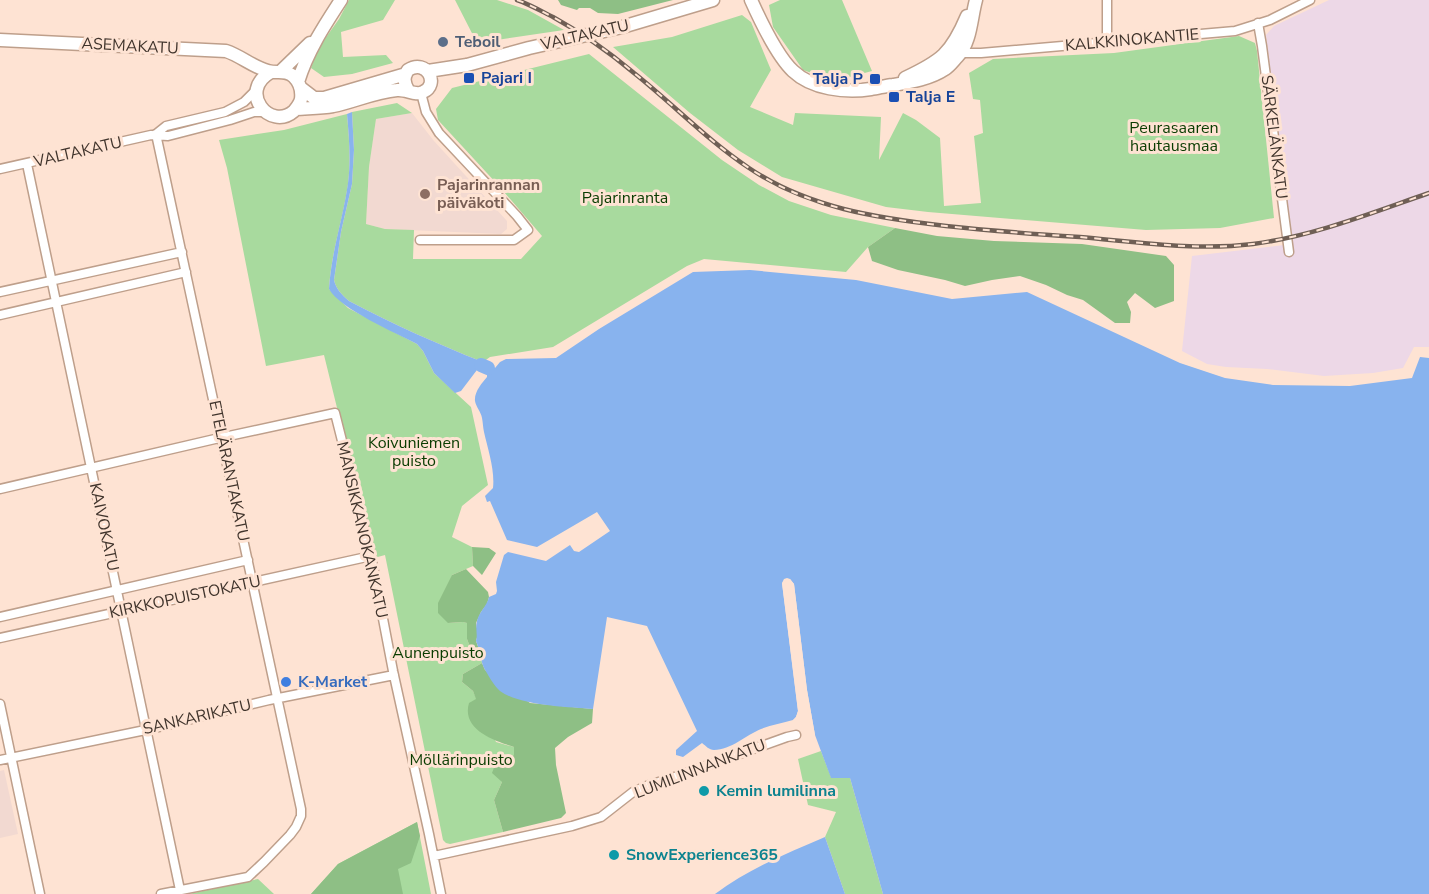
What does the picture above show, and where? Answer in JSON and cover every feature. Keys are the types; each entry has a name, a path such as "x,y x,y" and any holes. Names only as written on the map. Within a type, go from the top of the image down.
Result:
{"main road":[{"path":"299,85 302,67 319,33 340,0"},
{"name":"VALTAKATU","path":"428,71 457,68 529,48 622,27 713,0"},
{"path":"751,0 784,61 793,71 803,79 817,85 849,90 912,83 945,69 955,52 968,37 975,0"},
{"path":"258,86 265,76 276,72 319,33"},
{"name":"ASEMAKATU","path":"0,40 226,51 255,67 276,72"},
{"path":"255,67 258,102 265,112 271,115 284,116 296,109 334,105 396,90 408,90 414,93 426,90 431,78 428,71 417,66 408,70 404,79 408,90"},
{"name":"VALTAKATU","path":"426,90 457,68"},
{"path":"276,72 294,76 299,85 301,96 296,109"},
{"path":"299,85 314,98 324,98 406,74"}],"street":[{"path":"1107,0 1107,42"},
{"name":"KALKKINOKANTIE","path":"955,52 1235,31 1270,20 1304,1"},
{"name":"SÄRKELÄNKATU","path":"1258,22 1289,252"},
{"name":"VALTAKATU","path":"156,134 166,126 225,112 244,102 258,86"},
{"path":"420,240 514,240 528,231 517,216 439,133 426,112 426,90"},
{"name":"VALTAKATU","path":"0,170 156,134 168,136 254,112 265,112"},
{"name":"ETELÄRANTAKATU","path":"156,134 301,808 296,827 290,835 248,877 180,890"},
{"name":"KAIVOKATU","path":"27,164 180,890"},
{"path":"0,292 182,252"},
{"path":"0,315 186,272"},
{"name":"MANSIKKANOKANKATU","path":"222,438 335,413 371,556 441,894"},
{"path":"0,489 222,438"},
{"name":"KIRKKOPUISTOKATU","path":"0,638 371,556"},
{"name":"KIRKKOPUISTOKATU","path":"0,617 248,560"},
{"name":"SANKARIKATU","path":"0,760 394,675"},
{"path":"0,704 40,894"},
{"name":"LUMILINNANKATU","path":"434,856 572,826 601,817 633,792 649,785 796,735"},
{"path":"161,894 180,890"}],"shaded area":[{"path":"1329,0 1429,0 1429,347 1414,347 1403,368 1373,373 1324,376 1207,364 1182,351 1192,256 1292,244 1266,35 1274,26"},
{"name":"Pajarinrannan päiväkoti","path":"412,113 434,141 507,221 507,229 501,234 385,229 366,224 369,167 376,119"},
{"path":"4,770 18,834 0,838 0,771"}],"green space":[{"path":"349,0 395,0 383,20 341,32 343,57 386,55 393,63 352,74 324,77 311,68 317,50 339,19"},
{"path":"455,0 497,0 528,10 564,30 477,43"},
{"path":"558,0 673,0 618,14 598,13 590,8 577,10 561,5"},
{"path":"780,0 842,0 872,71 835,81 803,70 773,27 769,5"},
{"name":"Peurasaaren hautausmaa","path":"742,15 751,22 771,70 750,107 793,125 795,113 881,117 879,160 903,113 940,138 944,206 981,203 974,136 983,133 980,100 973,99 969,73 993,59 1114,53 1239,36 1255,43 1257,51 1274,218 1220,228 1146,230 928,212 886,207 782,177 738,150 690,113 613,47 672,37"},
{"name":"Pajarinranta","path":"589,54 722,160 759,185 789,201 831,215 895,228 868,247 846,272 704,259 687,266 553,347 490,357 483,362 399,326 349,301 338,289 334,280 341,232 352,184 354,150 352,112 397,103 412,113 376,119 369,167 366,224 385,229 414,230 413,259 521,259 542,236 438,120 436,109 452,88"},
{"name":"Koivuniemen puisto","path":"347,114 350,157 348,184 332,262 329,289 348,308 417,344 434,373 471,407 488,485 462,506 452,537 472,547 473,566 452,575 448,623 468,623 467,639 470,647 480,652 482,663 463,674 462,682 473,691 496,742 514,747 514,755 495,764 502,782 494,800 503,832 450,844 443,840 385,555 374,558 324,355 266,366 227,168 219,140 284,130"},
{"path":"895,228 937,236 994,241 1082,244 1166,256 1174,265 1174,301 1155,308 1135,293 1127,302 1131,312 1130,323 1115,323 1083,300 1020,276 965,286 898,270 872,261 868,247"},
{"path":"472,547 489,548 496,553 482,575 473,566"},
{"path":"466,569 488,592 489,597 476,623 478,634 476,641 480,652 470,647 467,639 467,623 448,623 438,613 438,603 452,575"},
{"path":"482,663 485,670 530,703 593,709 592,723 568,737 555,748 556,765 566,813 561,818 503,832 494,800 502,782 492,773 495,765 514,755 514,747 489,738 475,727 468,712 469,703 476,699 473,691 462,682 463,674"},
{"path":"821,751 831,777 850,778 883,894 845,894 825,837 836,812 808,805 798,759"},
{"path":"417,822 431,894 311,894 338,864"},
{"path":"417,822 420,836 411,863 398,869 403,894 311,894 338,864"},
{"path":"258,879 274,894 189,894"}],"water":[{"path":"352,112 354,150 352,184 341,232 335,283 349,301 483,362 461,391 455,393 434,373 417,344 356,312 335,297 329,289 332,262 348,183 350,157 347,114"},
{"path":"750,270 856,280 952,299 1027,292 1180,363 1225,378 1273,385 1350,386 1412,378 1420,357 1429,358 1429,894 883,894 850,778 831,778 815,735 794,584 790,579 782,583 798,711 796,717 793,720 761,729 726,748 712,750 702,743 683,757 676,755 676,750 697,731 647,626 607,617 593,709 532,703 500,691 484,668 476,641 476,626 489,597 496,594 496,582 504,555 508,552 546,561 570,545 574,551 579,552 610,531 597,512 537,547 507,540 490,501 487,502 485,496 493,488 493,474 482,418 475,398 487,377 487,369 495,368 506,359 556,358 693,272"},
{"path":"825,837 845,894 715,894 755,869"}],"pier":[{"path":"787,578 794,584 815,735 812,735 804,690 791,585 788,581 785,584 801,711 799,719 793,720 798,711 782,583"}],"waterway":[{"path":"481,365 488,368"}],"railway":[{"path":"517,0 564,23 605,50 719,146 749,168 795,193 869,215 996,231 1210,247 1253,244 1320,230 1429,193"}],"place":[{"name":"Teboil","path":"443,42"},
{"name":"Pajari I","path":"469,78"},
{"name":"Talja P","path":"875,79"},
{"name":"Talja E","path":"894,97"},
{"name":"Pajarinrannan päiväkoti","path":"425,194"},
{"name":"K-Market","path":"286,682"},
{"name":"Kemin lumilinna","path":"704,791"},
{"name":"SnowExperience365","path":"614,855"}],"park label":[{"name":"Aunenpuisto","path":"438,653"},
{"name":"Möllärinpuisto","path":"461,760"}]}
